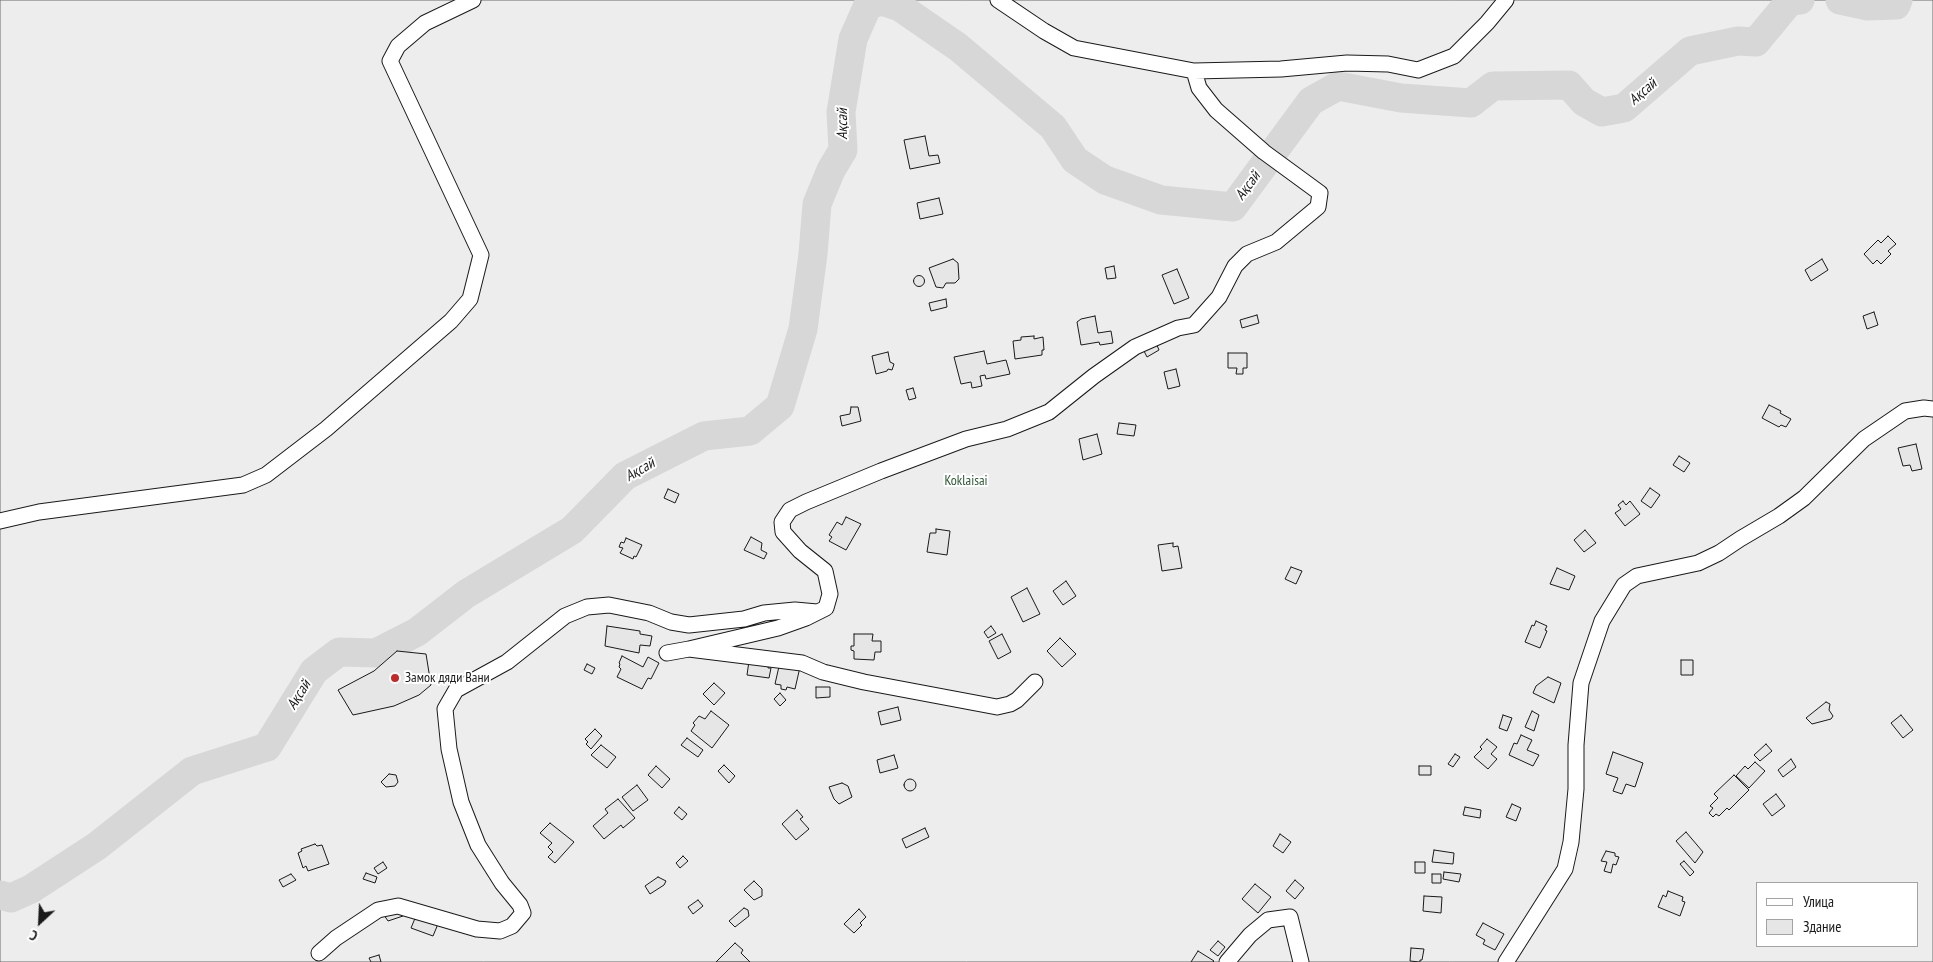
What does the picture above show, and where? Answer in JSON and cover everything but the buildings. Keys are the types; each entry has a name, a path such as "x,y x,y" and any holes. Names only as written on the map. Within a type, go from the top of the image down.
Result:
{"street":[{"path":"0,521 39,512 243,485 266,475 326,429 451,321 470,299 481,255 390,61 398,46 425,23 473,0"},
{"path":"998,0 1044,31 1074,48 1194,71 1282,69 1347,63 1388,64 1418,70 1454,56 1487,23 1506,0"},
{"path":"667,653 778,628 826,608 830,594 825,571 800,551 783,532 782,522 790,510 881,471 966,440 1007,429 1049,412 1094,376 1135,347 1178,328 1194,325 1219,297 1235,266 1247,254 1276,242 1318,207 1320,194 1264,152 1216,110 1199,88 1194,71"},
{"path":"1506,962 1565,869 1571,842 1576,790 1576,745 1581,683 1602,621 1624,585 1637,576 1698,563 1719,553 1798,502 1864,439 1888,422 1905,411 1924,408 1933,409"},
{"path":"319,953 336,938 378,910 398,906 477,929 500,931 512,926 523,913 520,904 502,883 478,845 462,802 449,749 445,709 456,690 507,662 565,616 587,607 609,606 649,613 671,622 689,625 744,619 764,613 795,610 818,612"},
{"path":"689,649 802,663 823,672 864,682 997,707 1017,700 1035,682"},
{"path":"1227,962 1250,935 1268,920 1290,917 1301,962"}],"shaded area":[{"name":"Koklaisai","path":"0,0 1933,0 1933,962 0,962"}],"waterway":[{"name":"Ақсай","path":"867,0 868,5"},
{"name":"Ақсай","path":"0,895 11,898 31,889 97,846 192,771 267,747 314,671 339,652 376,653 417,632 466,594 572,530 625,476 704,436 750,431 780,406 803,329 813,254 817,204 831,170 843,150 841,112 853,39 868,5 882,1 900,7 958,47 1053,127 1075,160 1105,180 1161,200 1233,207 1311,101 1338,86 1401,98 1471,103 1493,86 1569,85 1584,102 1602,112 1624,108 1690,51 1738,41 1756,42 1790,1 1800,0"},
{"name":"Ақсай","path":"1840,0 1868,6 1896,5 1898,0"}],"place":[{"name":"Замок дяди Вани","path":"395,678"}]}
